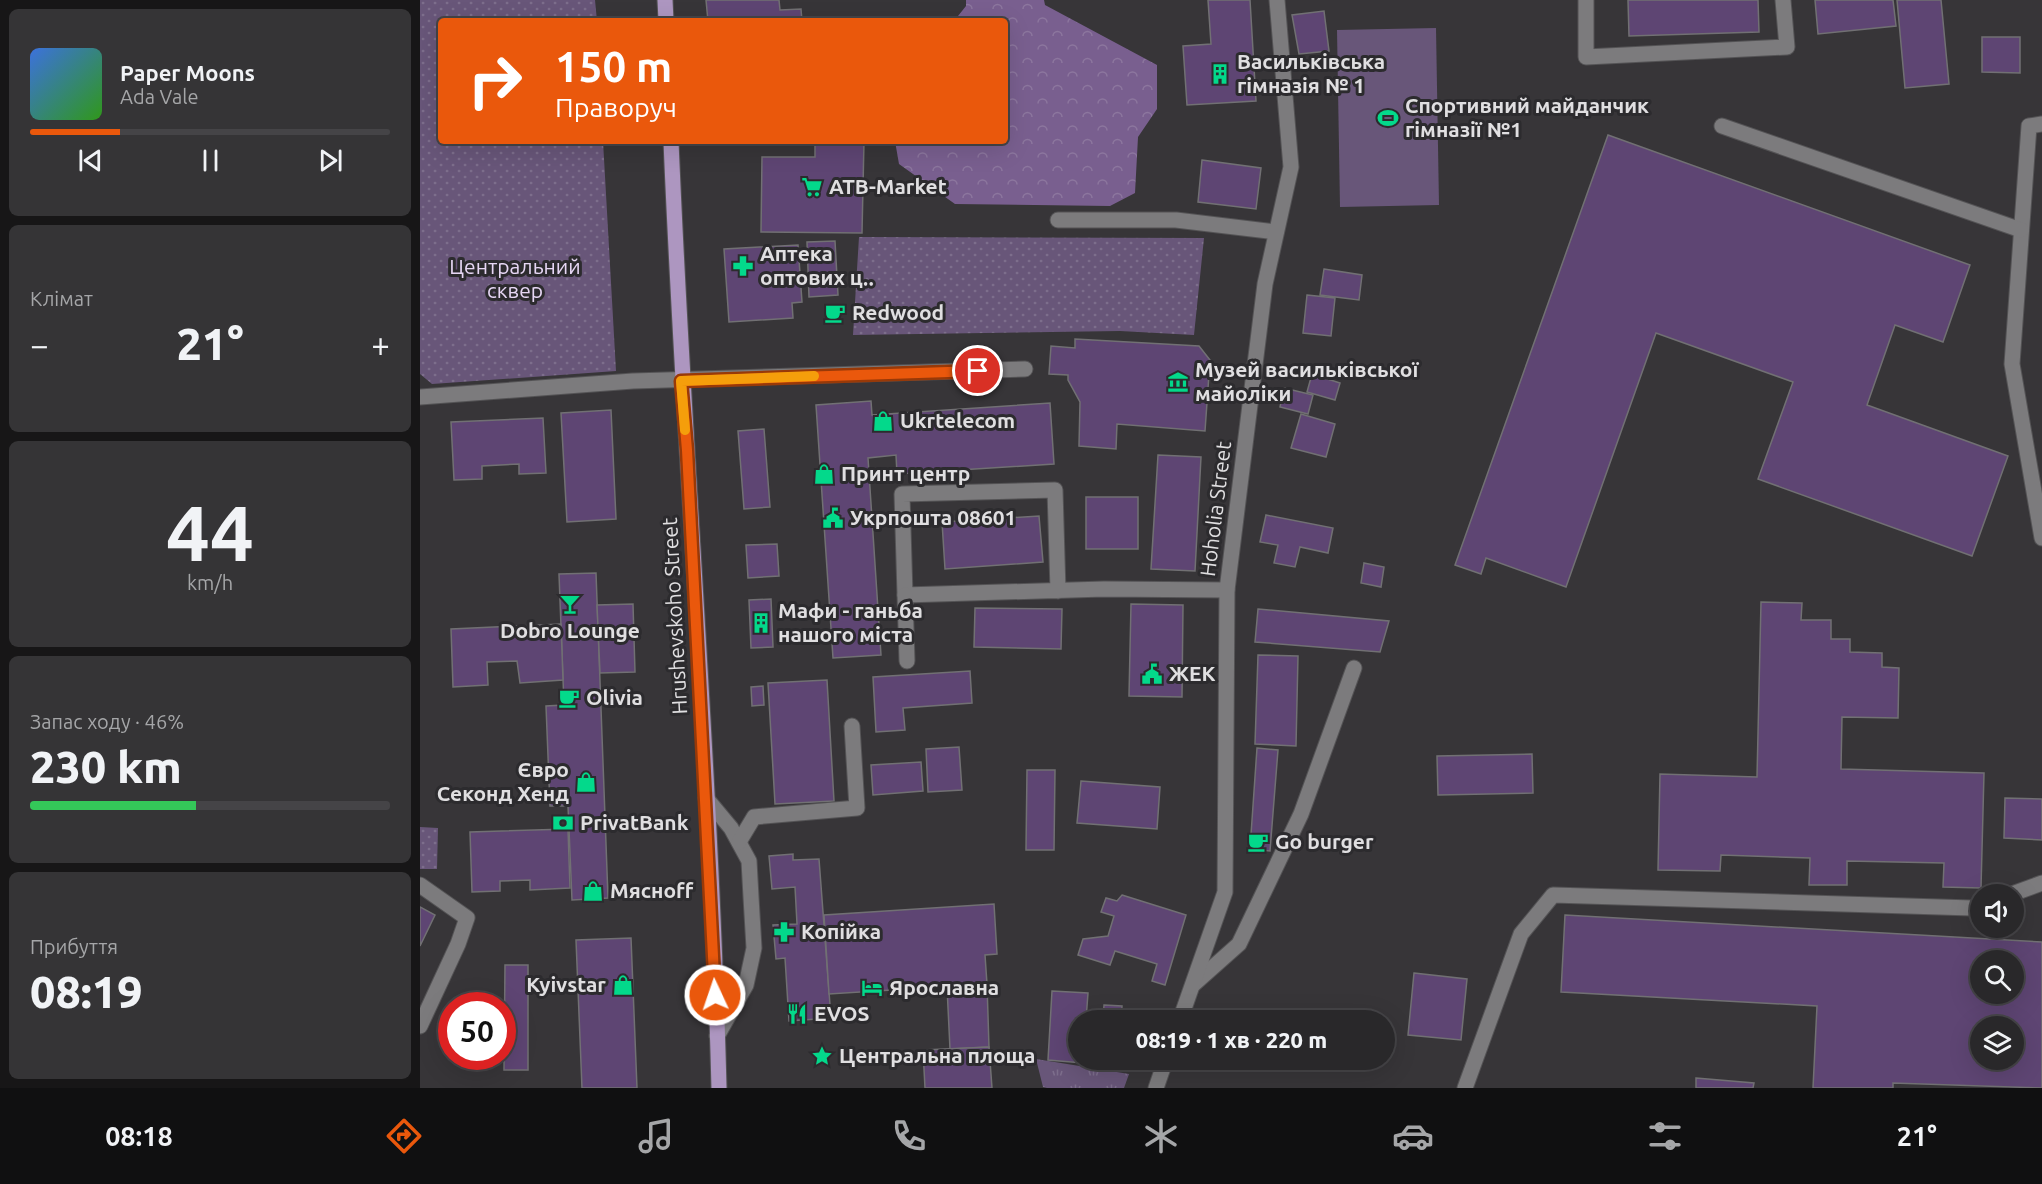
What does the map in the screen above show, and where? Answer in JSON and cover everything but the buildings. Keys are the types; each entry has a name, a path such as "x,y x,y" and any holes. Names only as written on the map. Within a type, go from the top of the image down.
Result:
{"main road":[{"path":"665,0 666,18"},
{"name":"Hrushevskoho Street","path":"671,144 681,381 706,798 719,1088"}],"street":[{"name":"Hoholia Street","path":"1184,1010 1225,892 1227,590 1265,284 1291,167 1277,0"},
{"path":"1586,0 1586,57 1787,46 1783,0"},
{"path":"2042,124 2029,126 2012,364 2042,538"},
{"path":"1722,126 2021,230"},
{"path":"1058,220 1176,220 1276,232"},
{"path":"420,397 633,381 1025,369"},
{"path":"908,661 902,494 1055,489 1058,591"},
{"path":"905,595 1227,590"},
{"path":"1192,986 1239,944 1301,814 1353,668"},
{"path":"739,842 754,818 857,808 852,726"},
{"path":"706,798 739,842 749,861 753,948 746,985 717,1036"},
{"path":"2024,890 2042,883"},
{"path":"420,885 467,918 458,944 420,1026"},
{"path":"1465,1088 1521,934 1553,895 1970,908"},
{"path":"1156,1088 1162,1070"}],"green space":[{"name":"Центральний сквер","path":"420,0 595,0 597,18 438,18 438,144 603,144 616,371 432,384 420,374"},
{"path":"966,0 1044,0 1045,5 1157,65 1157,109 1138,137 1135,193 1110,206 955,204 899,164 896,144 1008,144 1008,18 956,18 966,6"},
{"name":"Спортивний майданчик гімназії №1","path":"1436,28 1439,205 1340,207 1337,30"},
{"path":"859,237 1204,238 1194,335 1120,331 853,335"},
{"path":"420,827 438,828 437,869 420,869"},
{"path":"1036,1059 1068,1064 1068,1070 1104,1070 1129,1074 1124,1088 1043,1087"}],"slow traffic":[{"path":"685,430 681,381 814,376"}],"place":[{"name":"Васильківська гімназія № 1","path":"1220,74"},
{"name":"Спортивний майданчик гімназії №1","path":"1388,118"},
{"name":"ATB-Market","path":"812,187"},
{"name":"Аптека оптових ц‥","path":"743,266"},
{"name":"Redwood","path":"835,313"},
{"name":"Музей васильківської майоліки","path":"1178,382"},
{"name":"Ukrtelecom","path":"883,421"},
{"name":"Принт центр","path":"824,474"},
{"name":"Укрпошта 08601","path":"833,518"},
{"name":"Dobro Lounge","path":"570,604"},
{"name":"Мафи - ганьба нашого міста","path":"761,623"},
{"name":"ЖЕК","path":"1152,674"},
{"name":"Olivia","path":"569,698"},
{"name":"Євро Секонд Хенд","path":"586,782"},
{"name":"PrivatBank","path":"563,823"},
{"name":"Go burger","path":"1258,842"},
{"name":"Мяснoff","path":"593,891"},
{"name":"Копійка","path":"784,932"},
{"name":"Kyivstar","path":"623,985"},
{"name":"Ярославна","path":"872,988"},
{"name":"EVOS","path":"797,1014"},
{"name":"Центральна площа","path":"822,1056"}],"route":[{"path":"715,995 687,450 681,381 978,371"}]}
